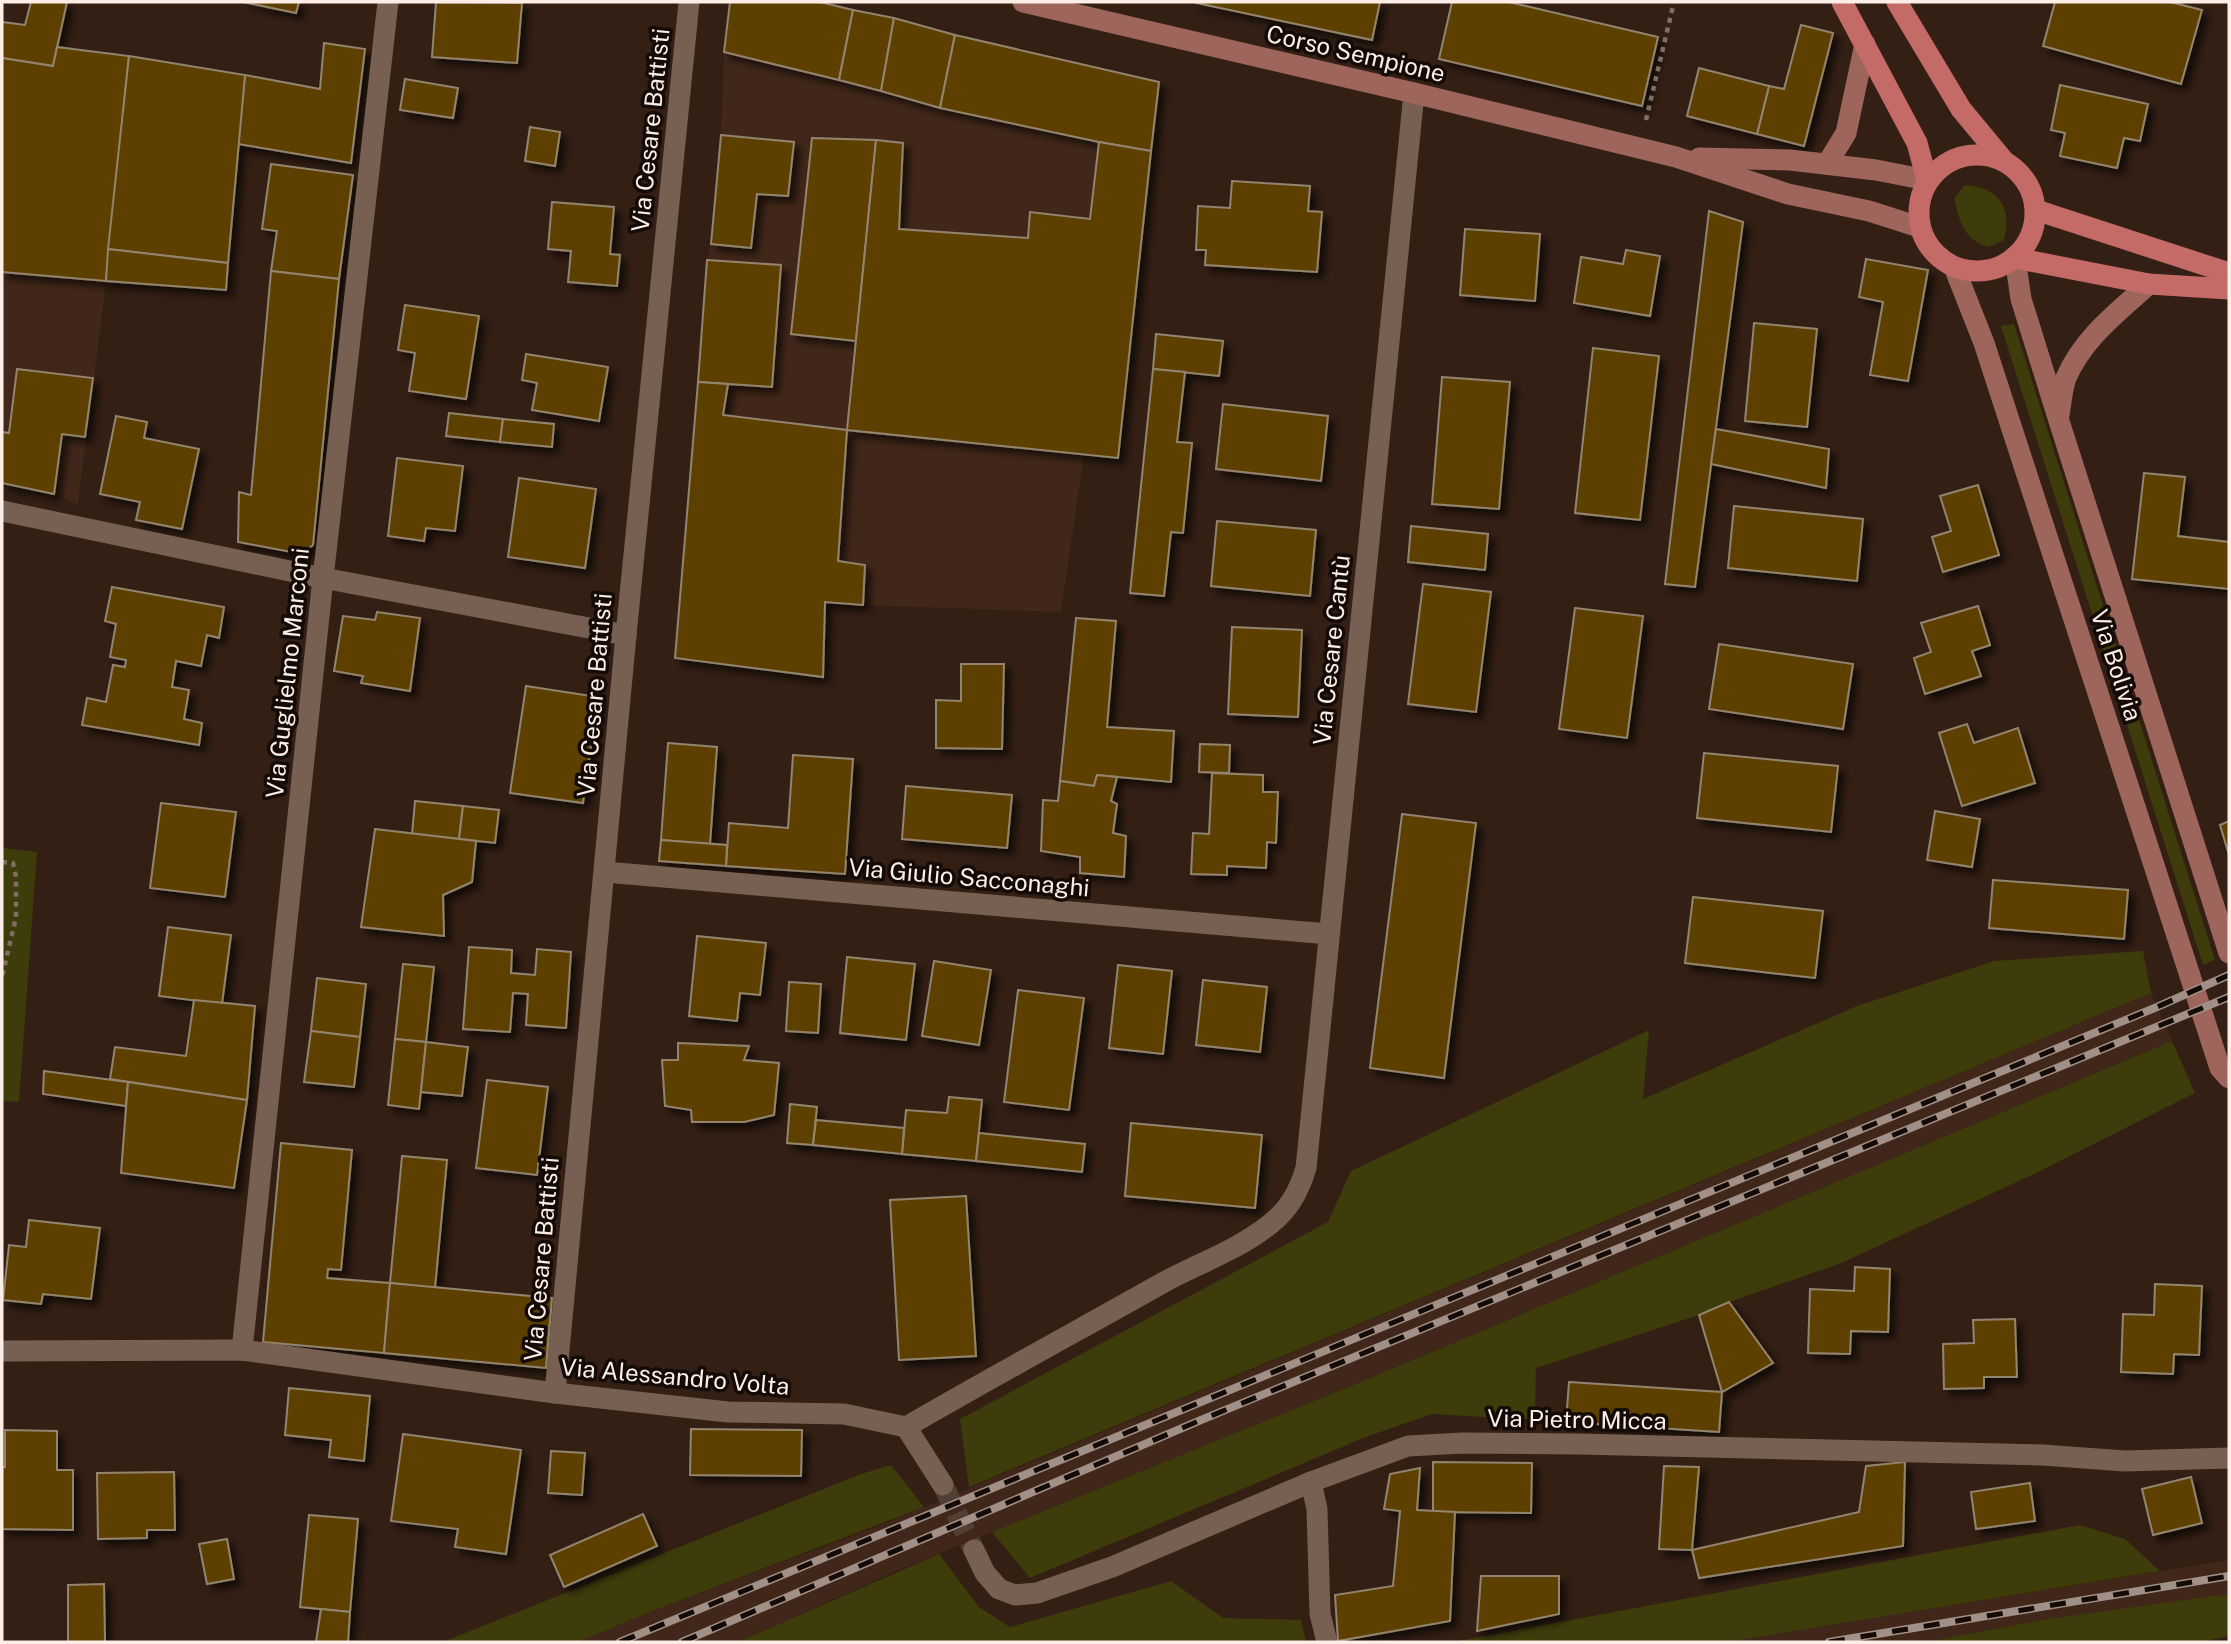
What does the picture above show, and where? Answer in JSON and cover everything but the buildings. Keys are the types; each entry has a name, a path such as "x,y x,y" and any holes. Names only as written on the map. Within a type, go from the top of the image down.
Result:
{"main road":[{"path":"1842,2 1917,143 1927,180"},
{"path":"1897,2 1961,109 2006,162 2020,173 2031,190 2036,210 2029,241 2015,258 1985,271 1974,272 1954,267 1937,256 1919,227 1918,206 1927,180 1951,160 1987,155 2006,162"},
{"path":"2036,210 2229,273"},
{"path":"2015,258 2149,284 2229,289"}],"street":[{"name":"Via Guglielmo Marconi","path":"242,1350 323,578 388,2"},
{"name":"Via Cesare Battisti","path":"555,1393 689,2"},
{"name":"Corso Sempione","path":"1023,2 1676,157 1788,194 1868,211 1919,227"},
{"path":"1827,164 1846,133 1865,44"},
{"name":"Via Cesare Cantù","path":"905,1427 1178,1275 1254,1236 1287,1208 1299,1189 1306,1168 1414,93"},
{"name":"Corso Sempione","path":"1676,157 1790,160 1876,170 1927,180"},
{"name":"Via Bolivia","path":"2015,258 2021,299 2229,953"},
{"name":"Via Bolivia","path":"1954,267 1984,343 2220,1068 2229,1078"},
{"name":"Via Bolivia","path":"2059,421 2066,379 2086,343 2149,284"},
{"path":"2,511 323,578 626,635"},
{"name":"Via Giulio Sacconaghi","path":"605,872 1329,934"},
{"name":"Via Alessandro Volta","path":"2,1351 242,1350 555,1393 727,1412 844,1414 905,1427"},
{"path":"905,1427 943,1485"},
{"name":"Via Pietro Micca","path":"974,1550 985,1573 999,1589 1015,1595 1037,1593 1112,1567 1311,1482 1408,1446 1462,1443 2043,1455 2125,1461 2229,1458"},
{"path":"1311,1482 1317,1509 1320,1614 1327,1642"}],"path":[{"path":"1639,148 1674,2"},
{"path":"2,862 13,863 16,877 16,917 2,977"}],"shaded area":[{"path":"730,2 820,2 1159,82 1118,458 1084,454 1061,612 826,602 823,677 675,658 707,260 711,244 721,135 724,52"},
{"path":"57,47 245,75 238,144 106,281 78,504 54,494 2,483 2,58 53,66"},
{"path":"1965,185 1986,190 2000,201 2006,218 2004,240 1989,247 1974,240 1964,229 1954,199"},
{"path":"2014,324 2215,960 2203,965 2001,326"},
{"path":"2,848 37,852 19,1102 2,1101"},
{"path":"2143,951 2151,993 969,1487 960,1419 1328,1222 1351,1171 1649,1030 1643,1099 1857,1006 1994,961"},
{"path":"2151,993 2172,1041 1351,1386 899,1570 738,1642 577,1642 881,1525"},
{"path":"2172,1041 2195,1093 2032,1175 1839,1264 1699,1315 1536,1368 1535,1420 1432,1414 1366,1437 1030,1578 992,1532 1351,1386"},
{"path":"891,1465 924,1507 577,1642 443,1642 861,1474"},
{"path":"2080,1525 2125,1539 2160,1571 1727,1642 1453,1642"},
{"path":"939,1554 979,1607 1010,1627 1171,1581 1223,1618 1301,1620 1306,1642 738,1642"},
{"path":"2229,1560 2229,1594 2047,1619 1926,1642 1727,1642"},
{"path":"2229,1594 2229,1636 2201,1642 1926,1642 2047,1619"}],"tunnel":[{"path":"943,1485 974,1550"}],"railway":[{"path":"620,1642 2229,975"},
{"path":"682,1642 1201,1420 2229,997"},
{"path":"1829,1642 2229,1576"}]}
